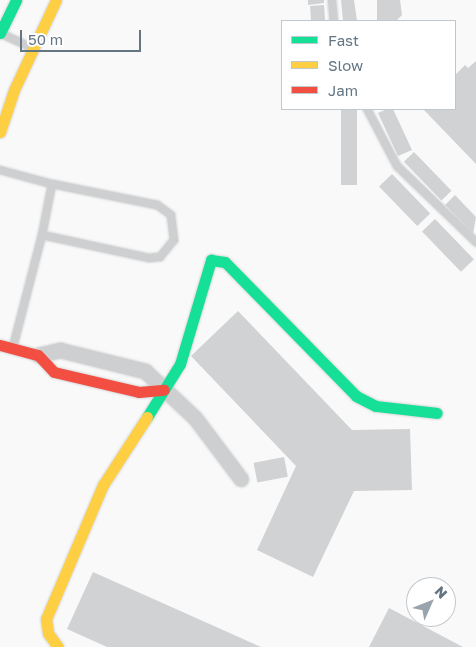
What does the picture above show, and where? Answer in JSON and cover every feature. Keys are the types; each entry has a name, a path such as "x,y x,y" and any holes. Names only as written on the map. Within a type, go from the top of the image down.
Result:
{"street":[{"path":"0,33 16,0"},
{"path":"0,132 32,48 56,0"},
{"path":"58,647 48,633 46,619 103,484 180,364 211,260 225,262 356,396 376,406 437,413"},
{"path":"0,345 38,356 54,372 139,392 164,390"},
{"path":"38,356 60,350 145,371 195,418 241,479"}],"lane":[{"path":"332,0 334,20"},
{"path":"0,33 32,48"},
{"path":"368,110 397,166 476,242"},
{"path":"0,170 52,184 157,205 171,215 174,240 160,257 148,258 42,235"},
{"path":"13,348 42,235 52,184"}],"building":[{"path":"308,0 324,0 324,3 308,5"},
{"path":"341,0 354,0 357,20 343,20"},
{"path":"377,0 400,0 402,15 397,20 377,20"},
{"path":"324,5 325,20 311,20 310,6"},
{"path":"476,61 476,164 424,110 456,110 456,74 465,65 468,68"},
{"path":"341,110 357,110 357,185 341,185"},
{"path":"385,110 393,110 412,150 398,156 378,113"},
{"path":"414,152 452,191 441,201 404,162"},
{"path":"392,174 430,214 417,226 379,187"},
{"path":"455,195 476,217 473,234 445,205"},
{"path":"435,219 474,259 461,272 422,232"},
{"path":"238,311 352,430 410,429 412,490 354,491 313,577 257,550 296,466 191,356"},
{"path":"284,457 288,477 257,483 254,463"},
{"path":"93,572 261,647 107,647 67,629"},
{"path":"389,608 406,617 406,627 425,627 463,647 369,647"}],"traffic: fast":[{"path":"0,33 16,0"},
{"path":"147,417 180,364 211,260 225,262 356,396 376,406 437,413"}],"traffic: slow":[{"path":"0,132 14,90 56,0"},
{"path":"58,647 48,633 46,619 103,485 147,417"}],"traffic: jam":[{"path":"0,345 38,355 54,372 139,392 164,390"}]}
